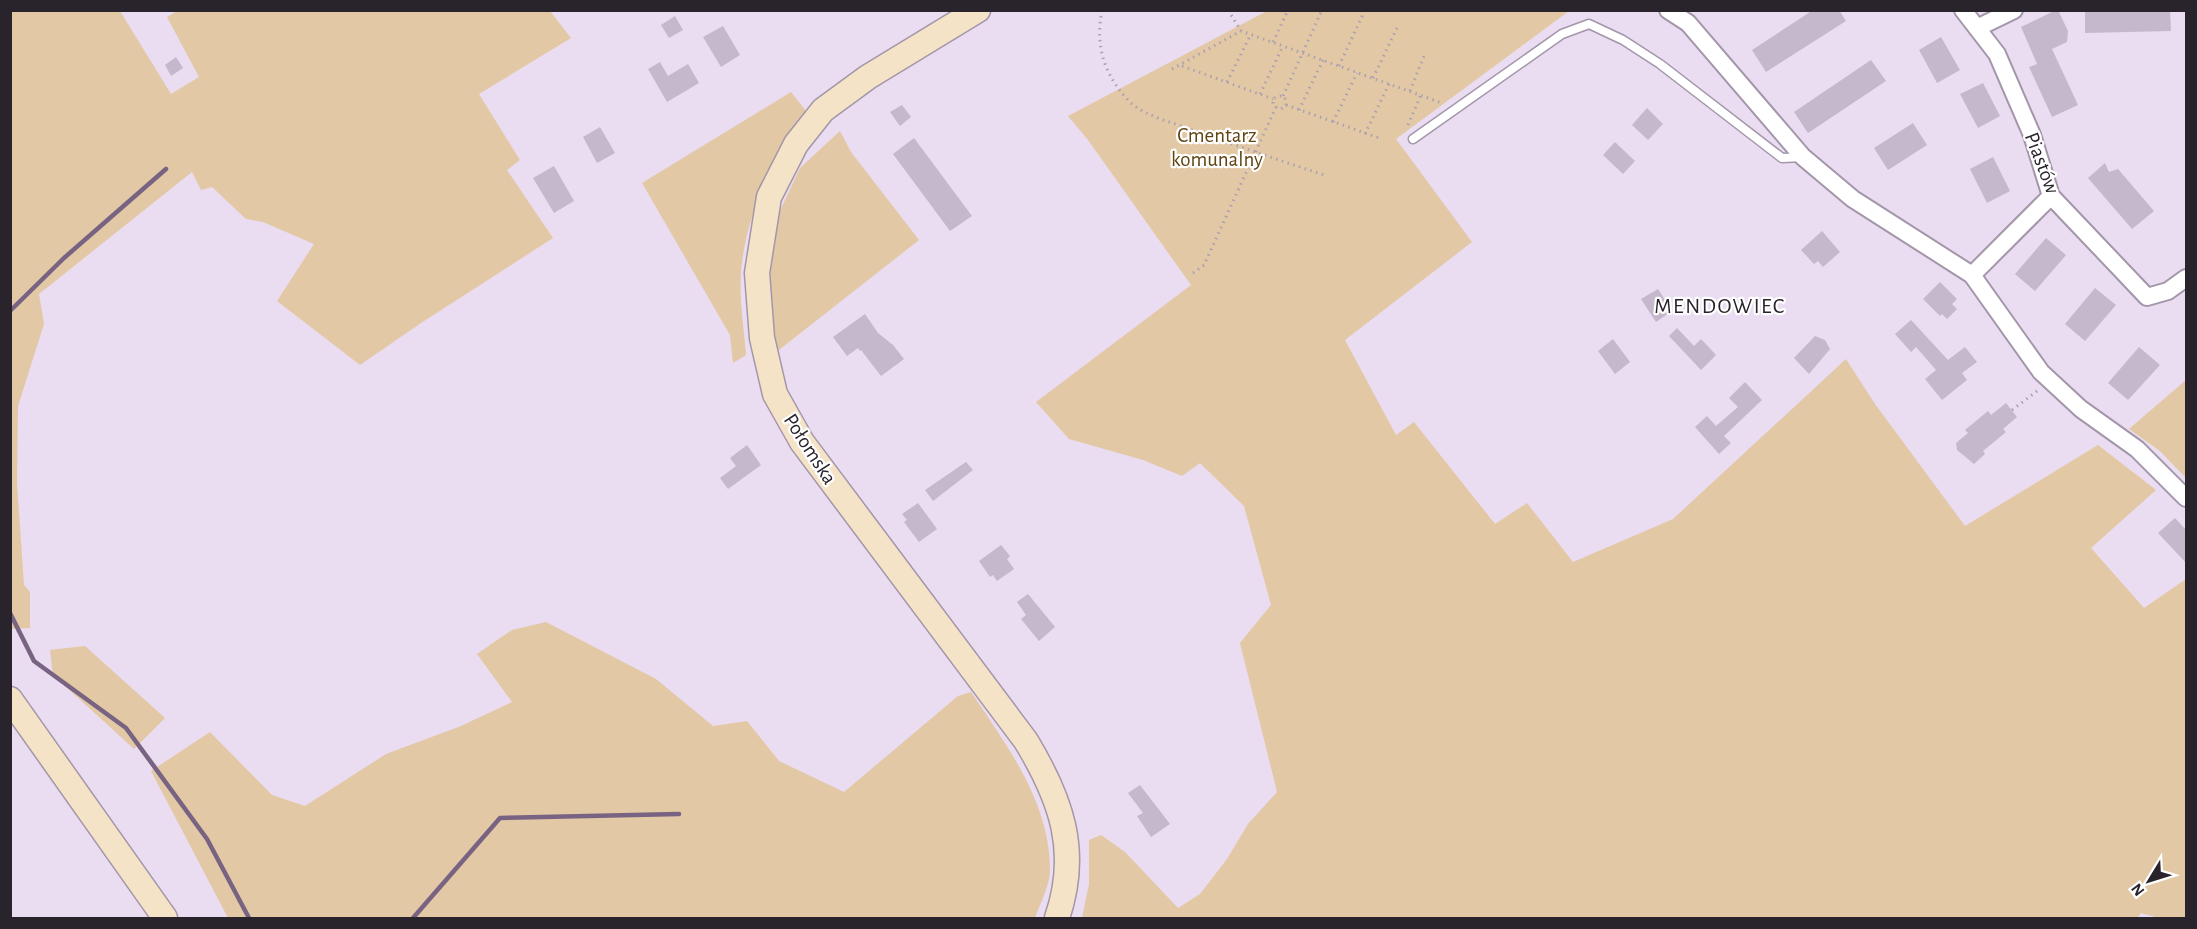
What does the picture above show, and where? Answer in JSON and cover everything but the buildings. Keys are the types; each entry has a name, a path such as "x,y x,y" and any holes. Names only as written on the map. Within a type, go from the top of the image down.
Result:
{"street":[{"name":"Połomska","path":"978,10 859,83 823,110 796,144 769,198 757,273 762,338 775,394 802,442 1026,741 1046,774 1062,813 1068,854 1064,899 1057,918"},
{"path":"1668,10 1688,22 1803,157 1854,199 1972,274 2041,372 2081,409 2137,449 2187,498"},
{"name":"Piastów","path":"1964,10 1997,54 2032,135 2051,196 2147,297 2169,291 2187,278"},
{"path":"1977,28 2014,10"},
{"path":"1972,274 2051,196"},
{"path":"10,699 165,918"}],"lane":[{"path":"1413,139 1562,34 1589,24 1623,40 1660,64 1782,158 1803,157"}],"path":[{"path":"1102,10 1099,27 1100,50 1107,73 1131,102 1148,114 1255,153 1327,176"},
{"path":"1228,10 1241,31 1443,103"},
{"path":"1273,42 1288,10"},
{"path":"1282,96 1323,10"},
{"path":"1339,66 1365,10"},
{"path":"1373,78 1397,27"},
{"path":"1172,69 1241,31"},
{"path":"1227,82 1251,34"},
{"path":"1260,94 1283,46"},
{"path":"1410,91 1424,56"},
{"path":"1299,110 1323,60"},
{"path":"1181,65 1273,99"},
{"path":"1333,122 1357,72"},
{"path":"1365,134 1389,84"},
{"path":"1273,99 1282,96"},
{"path":"1282,96 1286,100 1286,105"},
{"path":"1408,125 1421,96"},
{"path":"1273,99 1276,107 1281,109 1286,105"},
{"path":"1286,105 1382,140"},
{"path":"1193,273 1204,264 1276,107"},
{"path":"2012,410 2050,380"}],"green space":[{"path":"10,11 120,11 171,94 199,77 167,17 177,11 550,11 571,38 479,94 520,160 507,170 553,238 360,365 277,301 314,244 263,222 246,219 212,187 201,190 192,172 39,294 44,324 18,406 17,483 24,585 30,592 30,628 10,629"},
{"name":"Cmentarz komunalny","path":"1267,11 1569,11 1396,139 1472,242 1345,340 1396,435 1414,422 1495,524 1527,503 1573,562 1673,519 1846,359 1875,404 1965,526 2098,445 2156,490 2091,548 2144,608 2186,579 2186,918 2159,918 2141,913 2137,918 1082,918 1089,884 1089,840 1101,835 1125,852 1178,908 1200,894 1227,859 1248,824 1277,792 1240,643 1271,605 1244,506 1200,463 1182,476 1143,460 1069,439 1036,402 1191,285 1088,140 1068,116"},
{"path":"791,92 806,111 763,188 749,228 741,272 741,303 746,355 733,363 730,335 642,183"},
{"path":"840,131 851,152 919,240 775,353 769,308 771,230 800,168"},
{"path":"2186,380 2186,478 2160,451 2129,429"},
{"path":"546,622 656,679 713,726 747,721 779,761 844,792 958,696 971,692 1012,754 1043,821 1048,845 1050,876 1035,918 228,918 151,771 210,732 272,795 305,806 386,754 461,726 512,702 477,654 512,630"},
{"path":"85,646 165,718 134,749 53,675 50,650"}],"waterway":[{"path":"10,311 64,258 166,169"},
{"path":"10,613 34,661 126,728 207,839 249,918"},
{"path":"413,918 500,818 679,814"}],"district":[{"name":"MENDOWIEC","path":"1720,306"}]}
